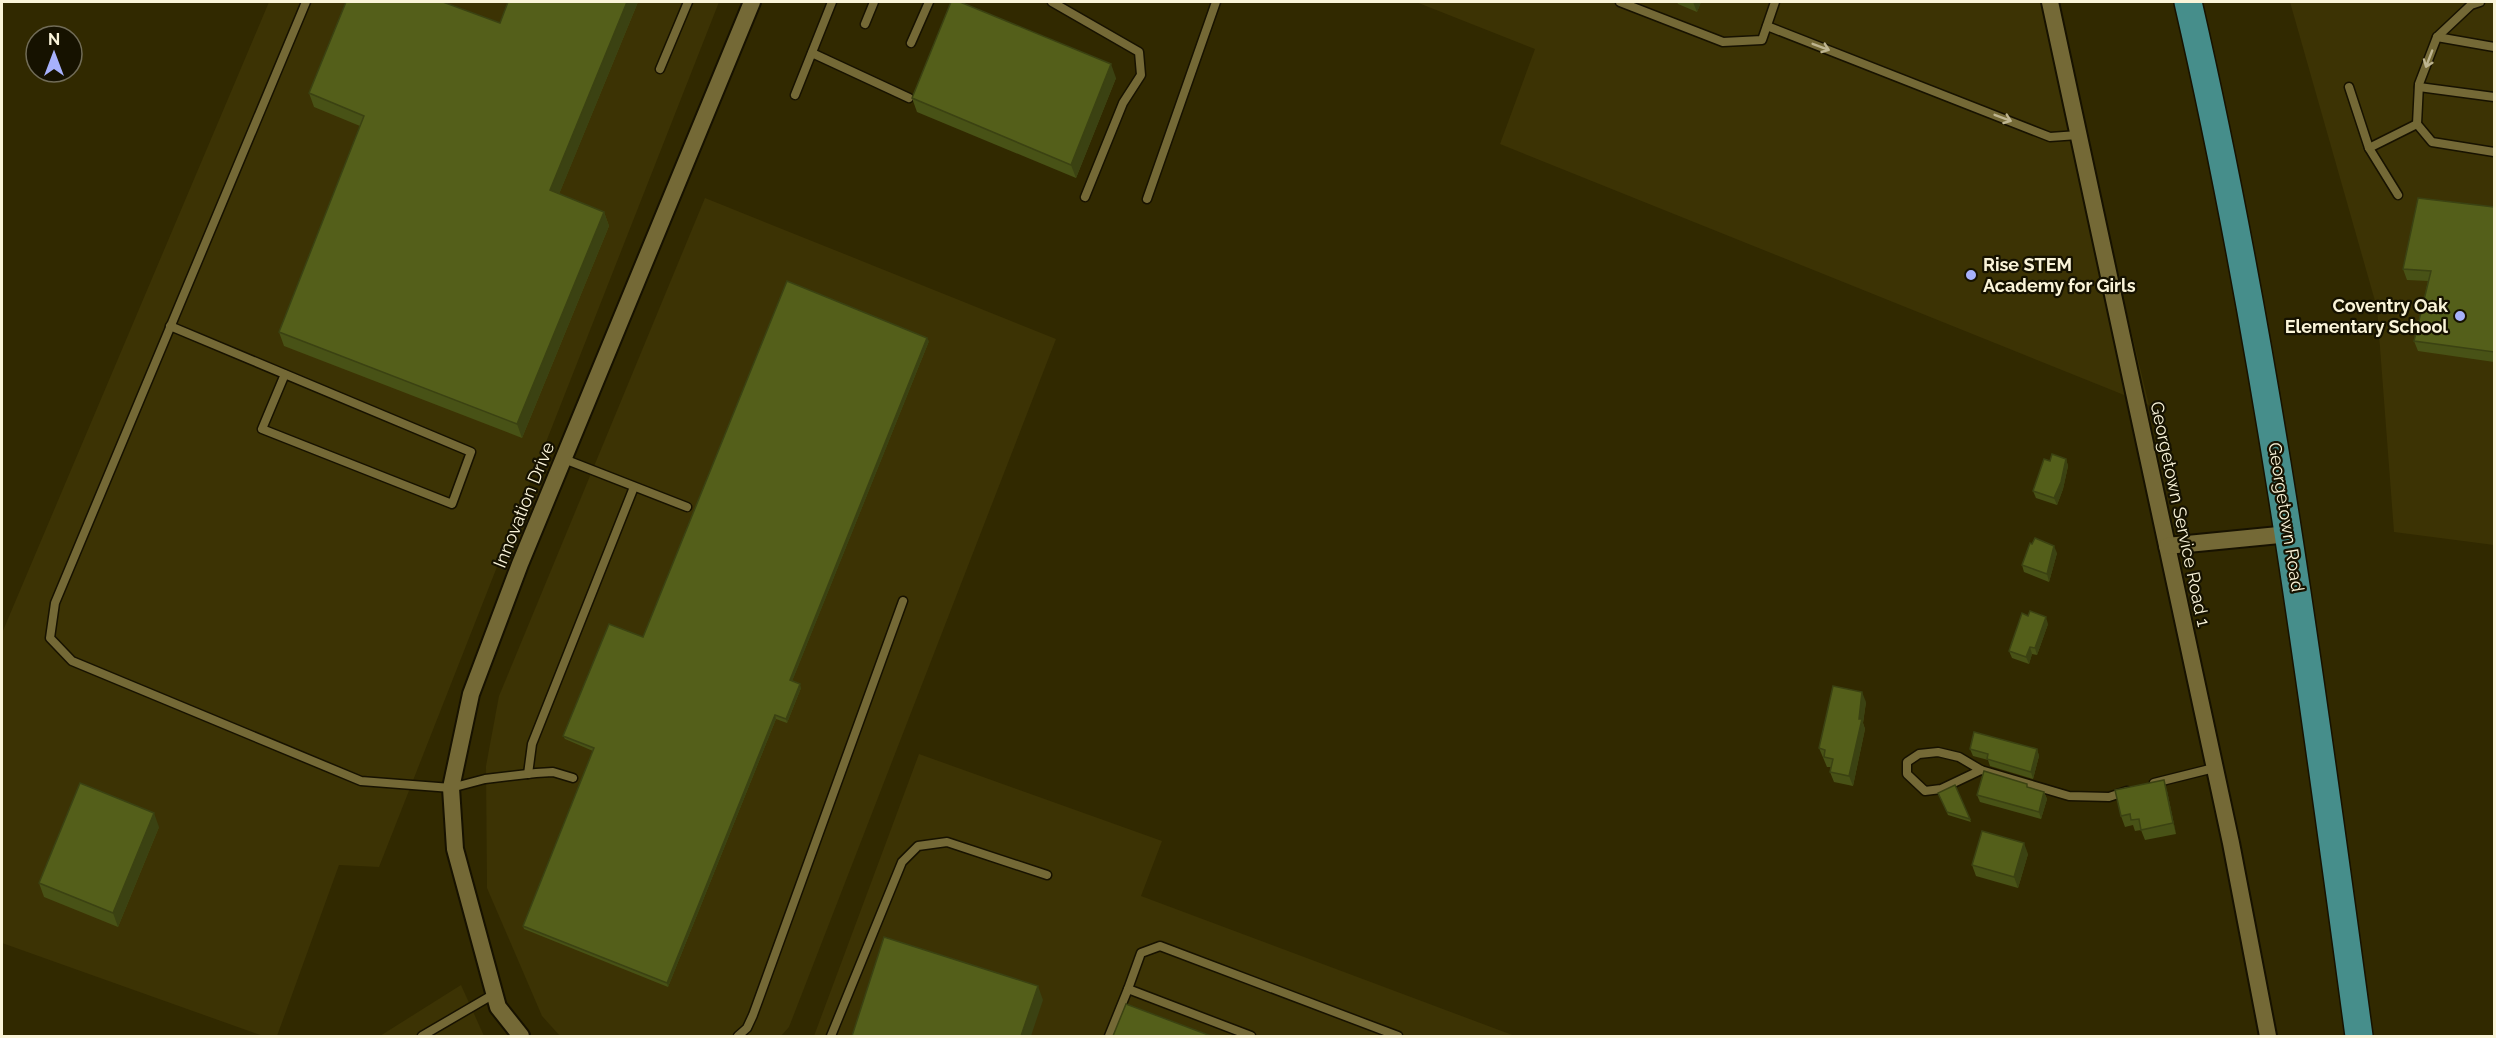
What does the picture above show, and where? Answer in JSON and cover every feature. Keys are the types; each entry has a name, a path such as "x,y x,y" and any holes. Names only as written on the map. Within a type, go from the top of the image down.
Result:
{"main road":[{"name":"Georgetown Road","path":"2188,2 2215,120 2242,259 2289,534 2359,1036"}],"street":[{"name":"Innovation Drive","path":"520,1036 498,1007 455,849 451,788 471,694 520,564 752,2"},
{"name":"Georgetown Service Road 1","path":"2050,2 2214,768 2268,1036"},
{"path":"2167,546 2289,534"}],"lane":[{"path":"306,2 55,603 50,638 72,661 361,781 451,788 485,779 528,774 553,772 573,778"},
{"path":"660,69 688,2"},
{"path":"795,95 832,2"},
{"path":"865,24 874,2"},
{"path":"911,43 929,2"},
{"path":"1052,2 1139,52 1141,75 1123,103 1085,197"},
{"path":"1147,199 1216,2"},
{"path":"1620,2 1724,42 1762,40 1775,2"},
{"path":"2480,2 2471,5 2437,37 2419,87 2417,124 2432,142 2494,152"},
{"path":"1767,26 2050,137 2078,135"},
{"path":"2437,37 2494,47"},
{"path":"812,53 909,98"},
{"path":"2349,87 2369,148 2398,195"},
{"path":"2419,87 2494,97"},
{"path":"2369,148 2417,124"},
{"path":"170,326 285,374 471,452 452,504 262,429 285,374"},
{"path":"564,459 687,507"},
{"path":"528,774 532,744 634,487"},
{"path":"738,1036 747,1028 753,1015 903,601"},
{"path":"1981,770 1941,789 1925,791 1907,774 1907,762 1919,754 1938,752 1959,757 1981,770 2069,796 2109,796 2214,768"},
{"path":"831,1036 902,862 918,846 946,842 1047,875"},
{"path":"1109,1036 1141,953 1160,946 1398,1036"},
{"path":"1128,988 1251,1036"},
{"path":"423,1036 494,994"}],"shaded area":[{"path":"269,2 719,2 379,867 339,865 277,1036 263,1036 2,943 2,633"},
{"name":"Rise STEM Academy for Girls","path":"1416,2 2052,2 2149,405 1500,144 1535,49"},
{"path":"2290,2 2494,2 2494,545 2394,532 2377,308"},
{"path":"705,198 1056,339 789,1027 781,1036 560,1036 542,1016 487,888 486,766 499,696"},
{"path":"919,754 1162,841 1141,896 1515,1036 814,1036"},
{"path":"461,985 484,1036 380,1036"}],"building":[{"path":"346,2 443,2 500,23 508,2 627,2 550,190 604,212 517,424 279,332 364,116 309,93"},
{"path":"951,2 960,2 1111,64 1071,165 912,98"},
{"name":"Coventry Oak Elementary School","path":"2418,198 2494,207 2494,352 2414,341 2431,271 2403,269"},
{"path":"787,281 927,338 790,680 800,684 786,719 775,715 667,983 523,926 594,748 563,736 609,624 643,637"},
{"path":"2052,454 2066,459 2061,482 2054,498 2033,491 2044,459 2050,461"},
{"path":"2035,538 2054,546 2047,574 2022,565 2030,543 2032,544"},
{"path":"2030,611 2046,617 2035,648 2030,647 2026,657 2009,651 2022,613 2028,616"},
{"path":"1833,686 1862,692 1859,719 1862,719 1849,776 1830,772 1833,759 1824,757 1825,750 1819,748"},
{"path":"1974,732 2037,749 2031,772 1987,759 1988,754 1970,749"},
{"path":"1984,771 2027,784 2027,787 2044,792 2039,812 1977,795"},
{"path":"2164,780 2173,823 2141,830 2139,819 2131,820 2130,814 2121,816 2115,790"},
{"path":"80,783 154,813 113,913 39,883"},
{"path":"1955,785 1970,819 1947,812 1938,793"},
{"path":"1982,831 2024,843 2014,877 1972,865"},
{"path":"884,937 1038,986 1021,1036 852,1036"},
{"path":"1126,1004 1211,1036 1113,1036"}],"place":[{"name":"Rise STEM Academy for Girls","path":"1971,275"},
{"name":"Coventry Oak Elementary School","path":"2460,316"}]}
